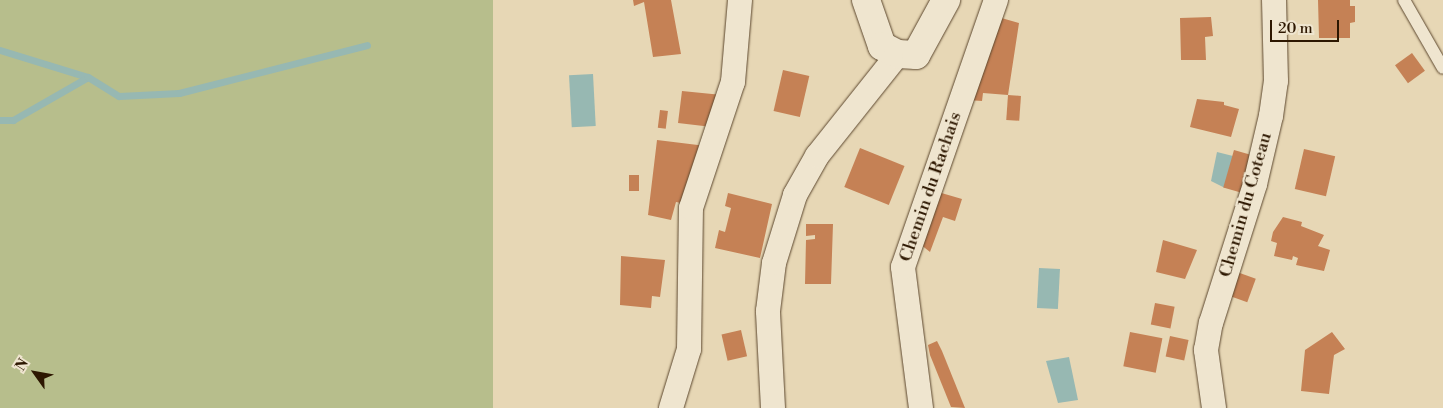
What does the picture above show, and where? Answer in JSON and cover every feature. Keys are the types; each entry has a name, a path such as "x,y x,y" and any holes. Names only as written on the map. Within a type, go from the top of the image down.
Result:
{"street":[{"path":"671,408 689,349 691,208 733,82 740,0"},
{"path":"866,0 882,46 898,54 916,54 946,0"},
{"name":"Chemin du Rachais","path":"921,407 903,267 996,0"},
{"name":"Chemin du Coteau","path":"1214,408 1206,350 1211,322 1255,184 1271,116 1276,81 1274,0"},
{"path":"773,408 768,311 774,263 795,195 817,156 898,54"}],"lane":[{"path":"1404,0 1443,68"}],"green space":[{"path":"0,0 493,0 493,408 0,408"}],"water":[{"path":"593,74 596,126 572,127 569,75"},
{"path":"1217,152 1233,156 1225,188 1211,181"},
{"path":"1039,268 1060,269 1058,309 1037,308"},
{"path":"1069,357 1078,400 1058,403 1046,361"}],"building":[{"path":"633,0 671,0 681,54 653,57 644,2 634,6"},
{"path":"1318,0 1350,0 1350,6 1355,6 1355,22 1350,23 1350,38 1319,38"},
{"path":"998,17 1019,23 1008,95 983,93 982,101 968,100"},
{"path":"1211,17 1213,36 1205,37 1206,60 1181,60 1180,18"},
{"path":"1412,53 1425,71 1408,83 1395,65"},
{"path":"783,70 809,76 800,117 774,111"},
{"path":"682,91 722,95 712,127 678,123"},
{"path":"1008,95 1021,96 1019,121 1006,120"},
{"path":"1197,99 1224,102 1224,105 1239,109 1231,137 1190,127"},
{"path":"660,110 668,111 666,129 658,128"},
{"path":"657,140 706,146 681,203 676,202 671,220 648,215"},
{"path":"860,148 905,166 889,205 844,187"},
{"path":"1304,149 1335,156 1326,196 1295,189"},
{"path":"1234,150 1252,155 1242,193 1223,187"},
{"path":"629,175 639,175 639,191 629,191"},
{"path":"938,192 962,199 955,221 943,217 930,252 920,244"},
{"path":"728,193 772,204 760,258 715,248 719,230 725,232 731,208 725,206"},
{"path":"1283,217 1302,222 1301,226 1324,235 1318,246 1330,250 1324,271 1296,265 1298,258 1293,256 1292,260 1274,256 1277,243 1271,241 1273,232"},
{"path":"806,224 833,224 831,284 805,284 806,240 815,239 815,235 806,236"},
{"path":"1163,240 1197,250 1185,279 1156,272"},
{"path":"621,256 665,260 660,297 652,296 651,308 620,305"},
{"path":"1237,272 1256,279 1247,302 1228,295"},
{"path":"1155,303 1175,307 1170,328 1151,325"},
{"path":"741,330 747,356 728,361 722,334"},
{"path":"1130,332 1162,338 1156,373 1123,366"},
{"path":"1332,332 1345,349 1334,355 1329,394 1301,391 1305,350"},
{"path":"1170,336 1189,340 1184,360 1166,357"},
{"path":"937,341 965,408 951,407 930,355 928,345"}],"waterway":[{"path":"0,120 13,120 88,77 119,96 179,93 367,45"},
{"path":"0,50 88,77"}]}
